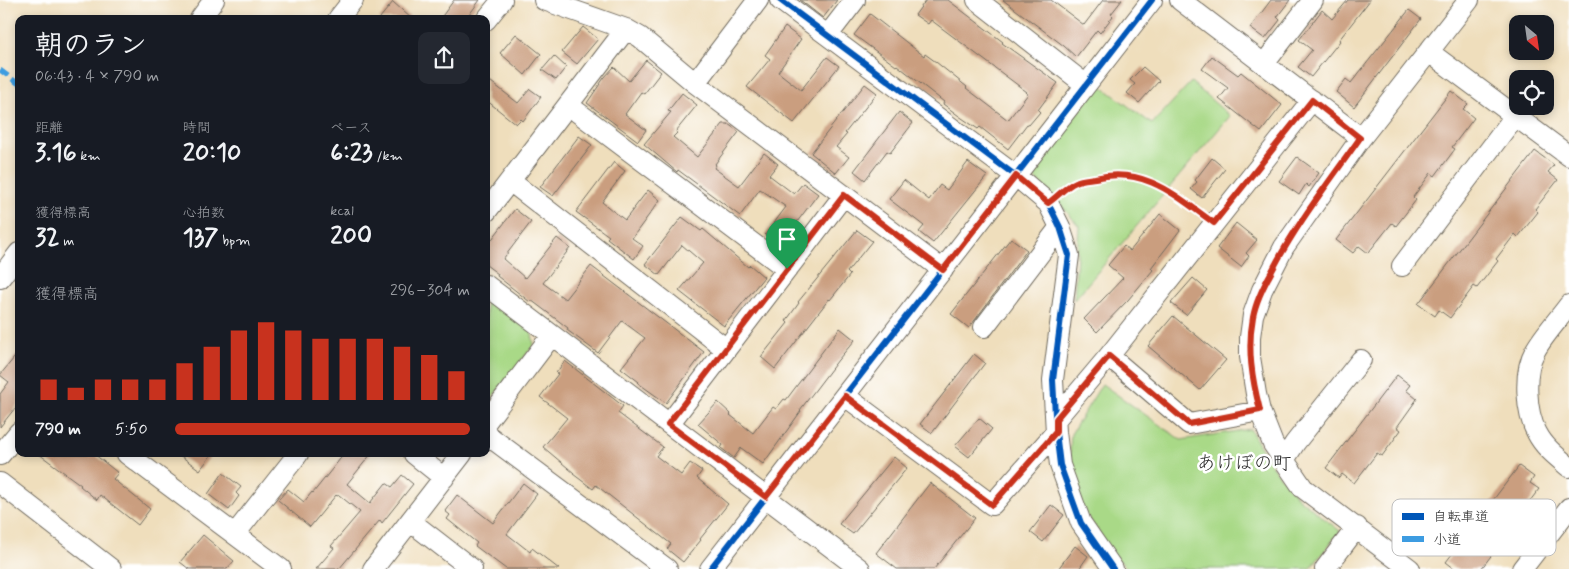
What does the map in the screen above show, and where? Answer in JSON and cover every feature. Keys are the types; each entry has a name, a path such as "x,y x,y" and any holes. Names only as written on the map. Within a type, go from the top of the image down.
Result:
{"street":[{"path":"203,15 214,0"},
{"path":"341,15 353,0"},
{"path":"490,15 502,0"},
{"path":"544,0 626,29 640,37 695,82 943,270"},
{"path":"695,82 758,0"},
{"path":"780,0 1016,176 1048,203 1060,227 1069,255 1053,380 1060,464 1081,523 1113,569"},
{"path":"828,35 855,0"},
{"path":"977,0 1086,85"},
{"path":"710,569 1152,0"},
{"path":"1180,0 1360,138"},
{"path":"1264,64 1313,0"},
{"path":"1392,555 1304,488 1273,444 1260,410 1250,357 1253,315 1262,290 1284,247 1360,138 1469,0"},
{"path":"490,207 626,29"},
{"path":"1428,52 1569,156"},
{"path":"845,396 992,505 1312,100"},
{"path":"568,105 787,269"},
{"path":"1402,266 1515,116"},
{"path":"510,181 726,349"},
{"path":"668,424 844,195"},
{"path":"984,327 1060,227"},
{"path":"0,278 15,258"},
{"path":"490,288 860,569"},
{"path":"1569,305 1534,352 1528,376 1527,402 1537,433 1552,453 1569,466"},
{"path":"490,417 552,335"},
{"path":"1109,356 1189,424 1260,410"},
{"path":"1284,460 1361,360"},
{"path":"0,455 15,437"},
{"path":"490,437 667,569"},
{"path":"235,534 296,457"},
{"path":"418,457 444,478"},
{"path":"373,569 460,457"},
{"path":"148,460 235,534 281,569"},
{"path":"0,483 111,569"},
{"path":"1556,525 1569,508"},
{"path":"410,521 472,569"},
{"path":"1325,569 1357,527"},
{"path":"1394,556 1410,569"},
{"path":"1522,569 1532,556"}],"path":[{"path":"1048,203 1076,182 1103,176 1128,175 1148,180 1173,194 1214,223"}],"green space":[{"path":"1191,82 1230,116 1074,300 1079,226 1053,196 1028,172 1100,85 1152,124"},
{"path":"490,298 531,330 534,345 490,400"},
{"path":"1102,384 1181,440 1250,429 1271,465 1297,497 1340,531 1310,569 1128,569 1113,554 1078,502 1070,453 1071,434"}],"building":[{"path":"454,0 480,0 469,15 443,15"},
{"path":"800,0 837,0 823,18"},
{"path":"926,0 948,0 1002,43 1058,83 1038,110 1040,112 1029,125 1027,124 1008,149 980,127 978,129 959,116 897,65 854,35 870,14 924,56 925,54 936,62 1008,120 1028,94 1027,92 931,20 928,24 915,15"},
{"path":"1003,0 1051,0 1084,25 1103,0 1122,0 1100,33 1097,30 1076,57"},
{"path":"1271,0 1290,0 1277,17 1280,20 1265,39 1250,28"},
{"path":"1348,0 1370,0 1311,77 1298,67 1312,50 1299,40 1322,10 1332,19"},
{"path":"393,2 408,15 382,15"},
{"path":"1409,10 1421,19 1354,107 1336,92 1346,79 1351,83"},
{"path":"583,27 598,39 577,64 562,52"},
{"path":"785,27 801,39 778,72 801,90 827,57 839,66 794,123 747,87 770,59 765,55"},
{"path":"516,34 541,54 525,75 500,53"},
{"path":"554,56 566,67 556,80 542,70"},
{"path":"1212,56 1238,75 1241,72 1282,105 1261,132 1219,99 1228,88 1202,69"},
{"path":"646,60 661,72 644,94 641,92 625,114 646,130 638,141 587,103 614,67 629,81"},
{"path":"1143,67 1159,81 1139,103 1127,93 1135,84 1130,80"},
{"path":"490,81 518,103 530,89 541,97 523,121 521,119 516,124 490,103"},
{"path":"865,84 877,93 836,147 849,157 836,173 811,153"},
{"path":"1451,91 1468,104 1463,109 1474,118 1452,147 1455,149 1435,176 1431,173 1413,197 1416,200 1396,226 1392,223 1368,253 1359,246 1353,253 1336,240"},
{"path":"682,93 697,105 673,137 697,157 723,124 728,124 739,132 714,168 739,186 764,153 778,164 769,175 794,194 803,183 818,194 779,246 765,235 786,207 760,189 740,216 678,170 677,172 644,144 671,112 668,111"},
{"path":"899,112 913,123 890,153 887,151 865,180 854,171"},
{"path":"579,136 592,145 553,196 540,187"},
{"path":"1535,151 1554,165 1548,172 1558,180 1535,209 1538,212 1518,237 1515,234 1496,259 1498,261 1477,288 1474,286 1450,318 1439,310 1435,316 1418,304"},
{"path":"1297,157 1319,173 1309,187 1306,184 1299,195 1279,181"},
{"path":"1212,158 1225,169 1202,198 1191,189 1197,182 1195,180"},
{"path":"614,162 625,171 602,202 625,220 648,190 660,200 632,238 643,246 634,259 607,238 609,236 576,212"},
{"path":"968,162 987,176 933,243 919,232 924,226 889,199 904,180 929,200 940,185 947,190"},
{"path":"515,209 531,222 503,259 525,278 557,238 570,248 543,283 565,299 591,266 704,352 666,403 621,368 645,338 622,321 598,353 567,330 568,328 497,276 498,274 490,268 490,242"},
{"path":"1160,214 1180,230 1151,268 1153,270 1128,300 1097,332 1084,319 1123,278 1108,265 1124,246 1130,251"},
{"path":"682,217 701,231 703,229 748,267 750,265 764,277 724,326 679,291 703,263 682,245 659,275 645,264"},
{"path":"1236,223 1257,240 1246,253 1249,256 1241,267 1217,248"},
{"path":"857,230 872,241 847,272 850,275 775,369 761,357 788,323 786,321 798,302"},
{"path":"1011,238 1027,250 969,328 951,314"},
{"path":"1193,278 1207,290 1186,315 1171,303"},
{"path":"1173,316 1226,360 1200,390 1148,346"},
{"path":"840,328 855,340 800,410 763,464 741,448 734,458 721,448 723,445 698,424 718,402 730,415 753,433 773,407 776,409 784,399 786,400"},
{"path":"974,354 985,363 932,433 920,424"},
{"path":"15,357 15,408 0,427 0,394 9,382 0,375"},
{"path":"565,361 623,406 618,413 663,447 656,456 681,475 690,463 702,471 697,478 728,504 683,562 667,549 671,544 596,485 593,489 573,474 543,447 567,418 540,397 558,374 556,373"},
{"path":"1397,375 1410,385 1406,390 1417,399 1397,427 1401,430 1382,456 1377,453 1354,483 1342,474 1339,478 1326,468"},
{"path":"979,418 992,429 969,457 955,446"},
{"path":"43,457 98,457 118,473 113,479 150,509 138,525 100,495 97,500 81,485"},
{"path":"182,457 210,457 200,470"},
{"path":"342,457 369,457 347,484 370,503 386,483 392,487 402,475 413,484 382,523 380,520 339,569 316,569 334,548 331,546 360,512 339,495 336,495 310,527 278,500 288,489 304,502"},
{"path":"894,457 907,468 853,534 839,524"},
{"path":"1519,466 1534,477 1530,483 1539,489 1531,499 1494,499"},
{"path":"223,473 241,487 236,493 239,496 229,510 208,494"},
{"path":"523,483 537,494 507,534 530,552 532,548 559,569 506,569 475,546 477,543 447,519 450,515 445,511 457,495 493,523"},
{"path":"930,483 975,518 934,569 897,569 876,553"},
{"path":"1051,505 1064,515 1043,542 1030,532"},
{"path":"203,535 234,561 227,569 189,569 180,562"},
{"path":"1075,546 1088,556 1079,569 1058,569"},
{"path":"1451,556 1491,556 1481,569 1455,569 1446,562"}],"marked path":[{"path":"0,70 15,81"}],"cycle path":[{"path":"780,0 1016,176 1048,203 1060,227 1069,255 1053,380 1060,465 1081,523 1113,569"},
{"path":"710,569 1152,0"}],"district":[{"name":"あけぼの町","path":"1244,462"}],"route":[{"path":"1312,100 1360,138 1284,247 1262,290 1253,315 1250,337 1250,357 1260,410 1189,424 1109,356 1056,419 1056,432 992,505 845,396 766,497 668,424 787,269 844,195 943,270 1016,176 1048,203 1076,182 1103,176 1128,175 1148,180 1173,194 1214,223 1312,100"}]}
